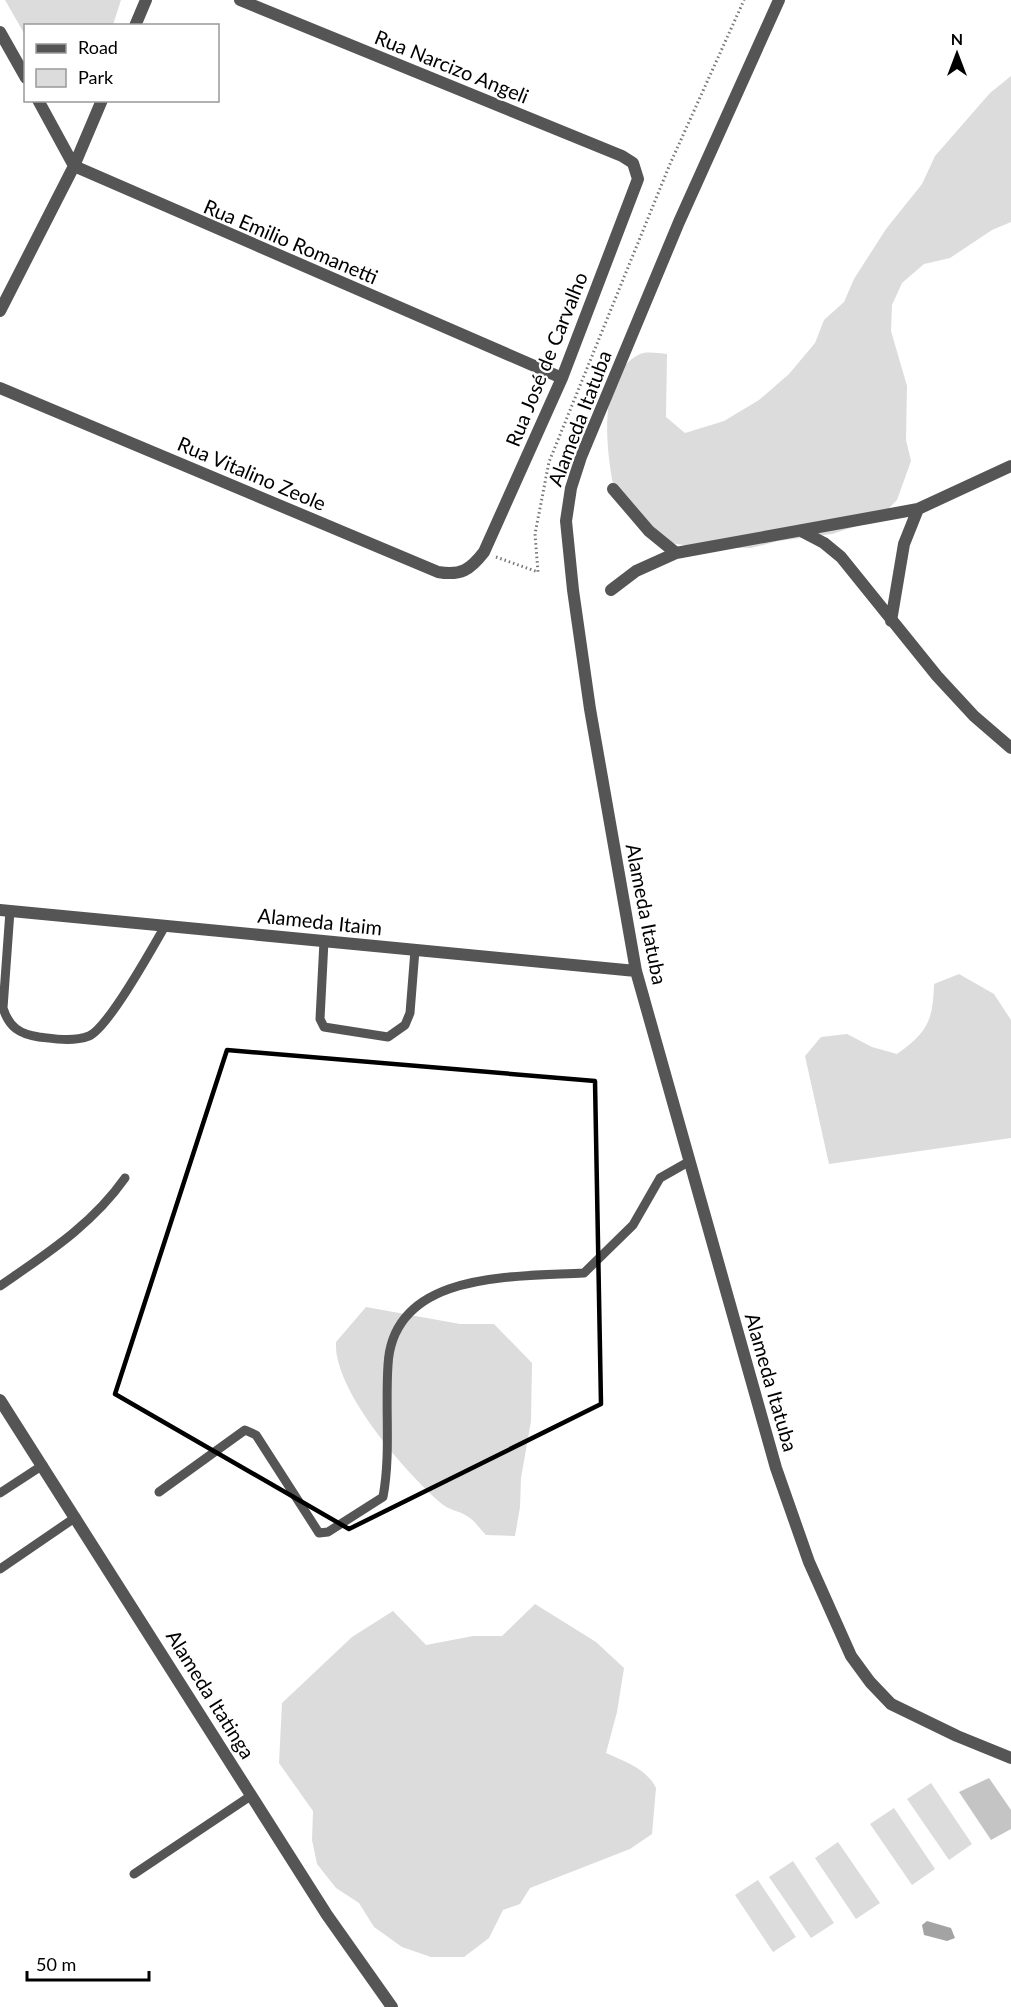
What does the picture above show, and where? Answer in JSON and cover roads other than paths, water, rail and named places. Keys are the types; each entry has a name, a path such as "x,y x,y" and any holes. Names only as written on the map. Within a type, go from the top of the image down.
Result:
{"street":[{"path":"136,24 146,0"},
{"name":"Rua Narcizo Angeli","path":"240,0 622,156 633,163 638,179"},
{"name":"Alameda Itatuba","path":"779,0 679,222 581,457 569,499 566,520 578,627 636,971 776,1468 809,1562 850,1656 891,1704 957,1736 1011,1758"},
{"path":"0,32 24,74"},
{"path":"39,102 74,166"},
{"path":"0,311 74,166 101,102"},
{"name":"Rua Emilio Romanetti","path":"74,166 562,378"},
{"name":"Rua José de Carvalho","path":"484,552 562,378 638,179"},
{"name":"Rua Vitalino Zeole","path":"0,388 438,572 454,575 467,571 484,552"},
{"path":"611,590 636,571 676,554 918,509 1011,466"},
{"path":"613,489 649,531 676,554"},
{"path":"891,621 904,544 918,509"},
{"path":"803,532 824,543 841,557 891,621 974,716 1011,748"},
{"name":"Alameda Itaim","path":"5,911 636,971"},
{"name":"Alameda Itatinga","path":"0,1400 327,1915 392,2007"}],"lane":[{"path":"5,911 3,1008 8,1022 18,1032 56,1039 74,1040 100,1030 165,926"},
{"path":"324,941 320,1019 324,1027 388,1036 405,1025 410,1014 416,950"},
{"path":"159,1492 245,1430 256,1435 319,1533 328,1532 383,1497 387,1475 388,1363 396,1330 418,1305 451,1287 482,1279 584,1273 633,1225 660,1178 690,1161"},
{"path":"0,1286 77,1232 107,1203 125,1178"},
{"path":"0,1493 43,1465"},
{"path":"0,1569 76,1517"},
{"path":"134,1874 252,1795"}]}
